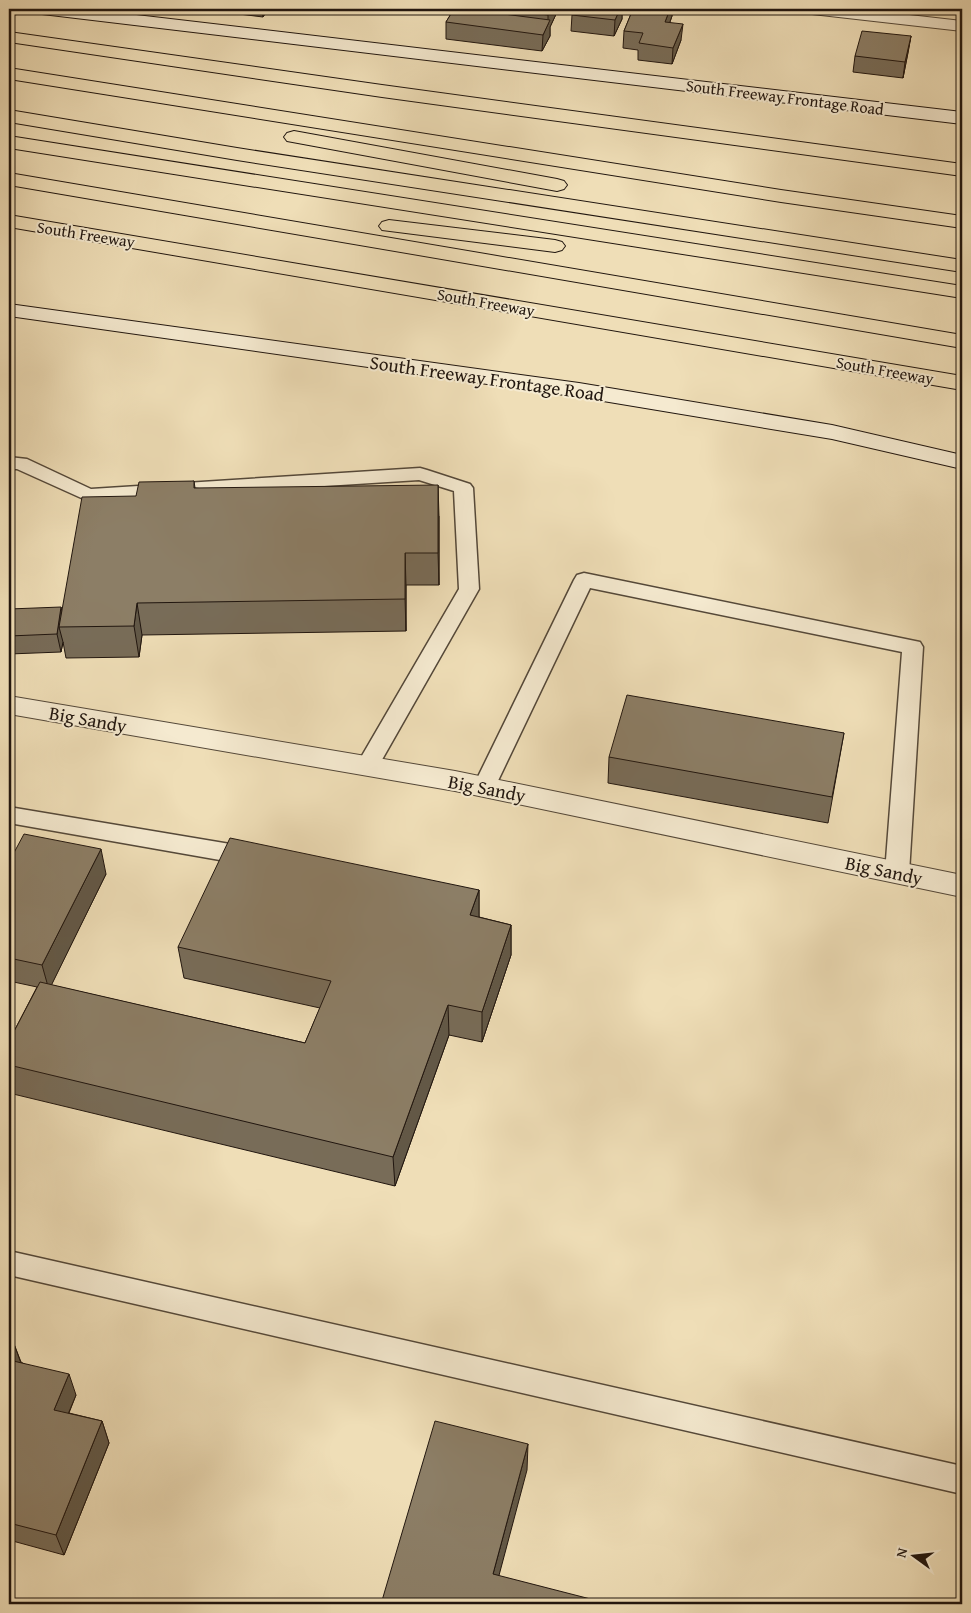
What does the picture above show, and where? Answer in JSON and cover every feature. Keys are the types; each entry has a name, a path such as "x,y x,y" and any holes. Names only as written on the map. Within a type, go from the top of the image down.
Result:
{"highway":[{"path":"9,36 122,54 957,169"},
{"path":"9,73 40,78 102,94 660,204 962,252"},
{"path":"102,94 962,222"},
{"path":"9,116 236,154 962,266"},
{"path":"9,142 962,292"},
{"path":"9,179 962,342"},
{"path":"112,196 438,231 962,304"},
{"name":"South Freeway","path":"9,221 962,383"},
{"path":"901,373 962,388"}],"main road":[{"path":"9,10 19,9"},
{"name":"South Freeway Frontage Road","path":"42,9 962,118"},
{"path":"812,9 962,26"},
{"name":"South Freeway Frontage Road","path":"9,310 579,390 832,432 962,462"},
{"name":"Big Sandy","path":"9,705 484,787 962,886"}],"lane":[{"path":"9,462 20,463 88,495 420,474 463,488 469,589 367,766"},
{"path":"484,787 584,580 913,647 897,873"},
{"path":"9,815 271,860"},
{"path":"9,1263 962,1480"}],"building":[{"path":"454,9 550,20 543,35 446,22"},
{"path":"516,9 552,9 548,15 515,11"},
{"path":"575,9 620,9 615,20 572,15"},
{"path":"633,9 670,9 665,22 683,24 673,48 639,43 643,33 624,31"},
{"path":"862,31 911,36 905,62 855,56"},
{"path":"194,481 194,488 438,485 438,553 405,553 405,599 137,603 134,626 59,627 82,497 136,496 139,482"},
{"path":"61,607 57,634 9,636 9,609"},
{"path":"627,695 844,733 832,797 609,757"},
{"path":"24,834 101,849 42,965 9,958 9,862"},
{"path":"230,838 479,890 470,915 511,925 482,1012 448,1005 393,1157 9,1065 9,1041 40,982 305,1043 331,981 178,947"},
{"path":"9,1342 14,1344 9,1356"},
{"path":"9,1360 69,1374 54,1410 102,1421 56,1535 9,1523"},
{"path":"435,1421 528,1444 493,1574 610,1604 381,1604"}]}
